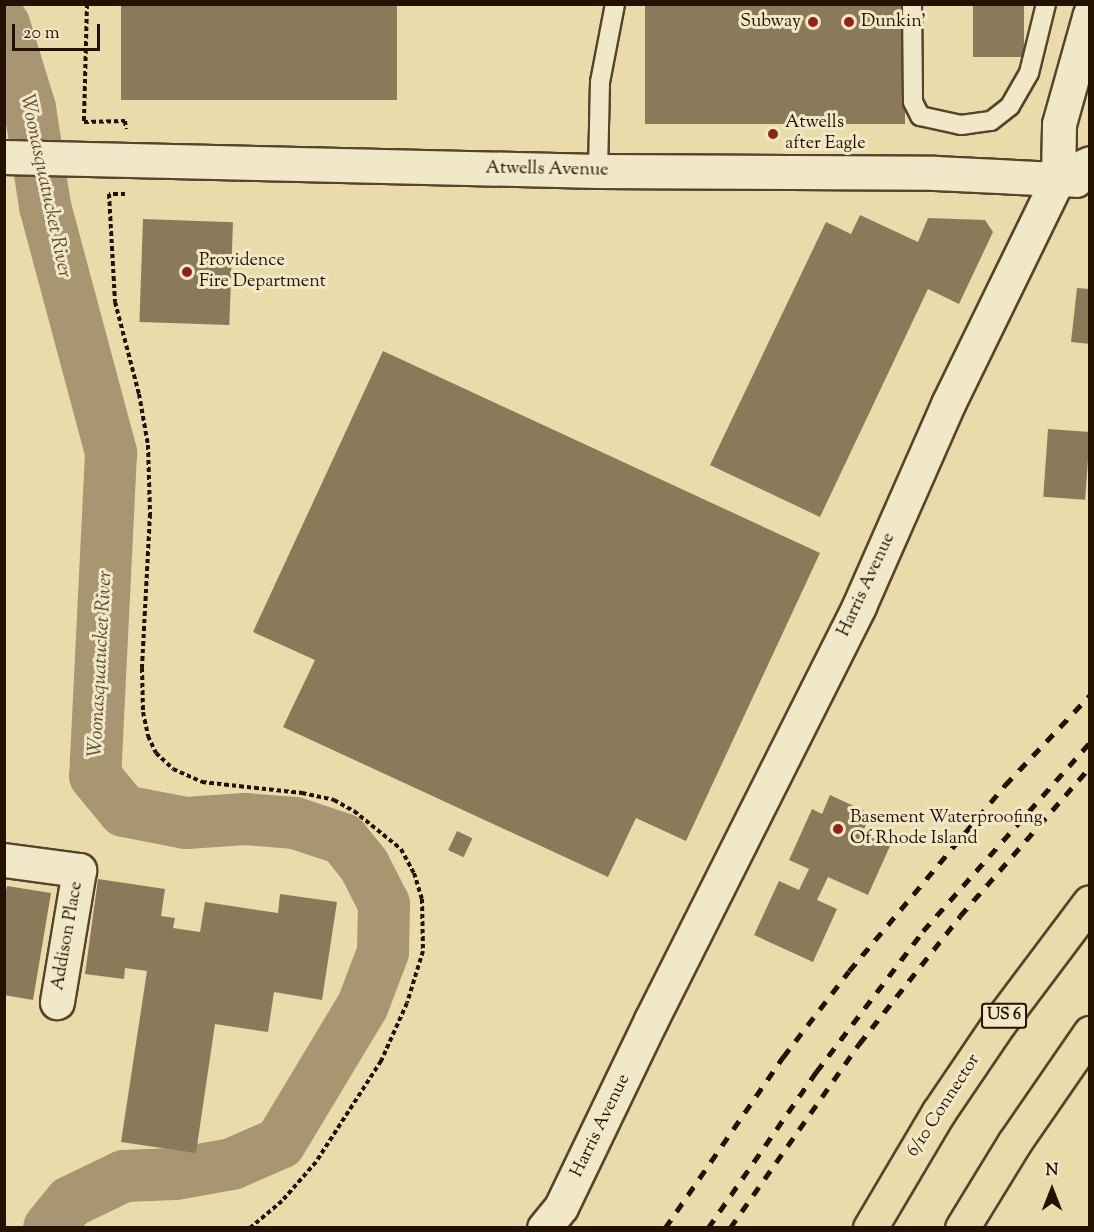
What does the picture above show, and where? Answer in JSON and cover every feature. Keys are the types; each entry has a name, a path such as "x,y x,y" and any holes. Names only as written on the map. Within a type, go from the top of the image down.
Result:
{"highway":[{"name":"6/10 Connector","path":"870,1227 938,1113 974,1059 1089,902"},
{"path":"962,1227 1014,1143 1089,1033"}],"main road":[{"path":"1074,179 1059,124 1089,14"},
{"path":"1074,179 1089,148"},
{"name":"Atwells Avenue","path":"4,157 598,171 935,173 1074,179"},
{"path":"1074,179 1089,164"},
{"name":"Harris Avenue","path":"557,1222 651,1020 859,606 963,373 1074,179"},
{"name":"Addison Place","path":"4,860 79,870 57,1002"}],"lane":[{"path":"598,171 600,82 615,4"},
{"path":"912,4 913,102 920,116 961,125 991,121 1010,106 1029,73 1046,4"}],"path":[{"path":"87,4 84,122 125,121"},
{"path":"133,194 109,194 115,302 139,394 148,445 150,514 142,668 143,712 148,736 156,753 173,769 201,782 302,793 334,800 354,811 401,849 414,873 422,899 423,951 407,1004 381,1061 316,1162 282,1201 250,1227"}],"shaded area":[{"path":"4,5 14,5 52,110 6,110"}],"building":[{"path":"121,4 397,4 397,100 121,100"},
{"path":"645,4 905,4 905,124 645,124"},
{"path":"973,4 1024,4 1024,57 973,57"},
{"path":"860,215 918,242 928,218 985,220 993,232 959,304 928,289 820,517 710,465 826,222 851,234"},
{"name":"Providence Fire Department","path":"143,219 233,222 229,325 139,322"},
{"path":"1077,288 1090,289 1090,344 1071,342"},
{"path":"383,351 820,553 686,841 636,818 608,877 283,727 315,660 253,632"},
{"path":"1048,429 1090,432 1085,500 1043,497"},
{"path":"830,795 871,814 862,833 890,846 868,895 828,877 817,900 837,909 813,962 754,935 779,881 799,890 809,869 789,860 812,809 822,814"},
{"path":"457,831 472,838 464,857 448,850"},
{"path":"98,879 165,889 161,916 175,918 173,928 200,932 205,902 278,913 280,894 337,902 322,1000 274,992 268,1032 215,1024 196,1153 121,1142 147,971 125,968 124,979 85,974"},
{"path":"7,886 51,893 33,1000 4,995 4,901"}],"waterway":[{"name":"Woonasquatucket River","path":"4,24 30,108 45,206 111,453 95,776 124,811 186,823 245,819 295,823 343,839 364,865 384,904 383,952 363,1005 280,1143 232,1164 175,1174 124,1176 70,1202 49,1228"}],"railway":[{"path":"665,1228 783,1057 849,971 1005,785 1090,695"},
{"path":"708,1228 816,1072 923,931 1090,742"},
{"path":"730,1228 859,1044 960,916 1090,767"}],"place":[{"name":"Subway","path":"813,22"},
{"name":"Dunkin'","path":"849,22"},
{"name":"Atwells after Eagle","path":"773,134"},
{"name":"Providence Fire Department","path":"187,272"},
{"name":"Basement Waterproofing Of Rhode Island","path":"838,829"}]}
